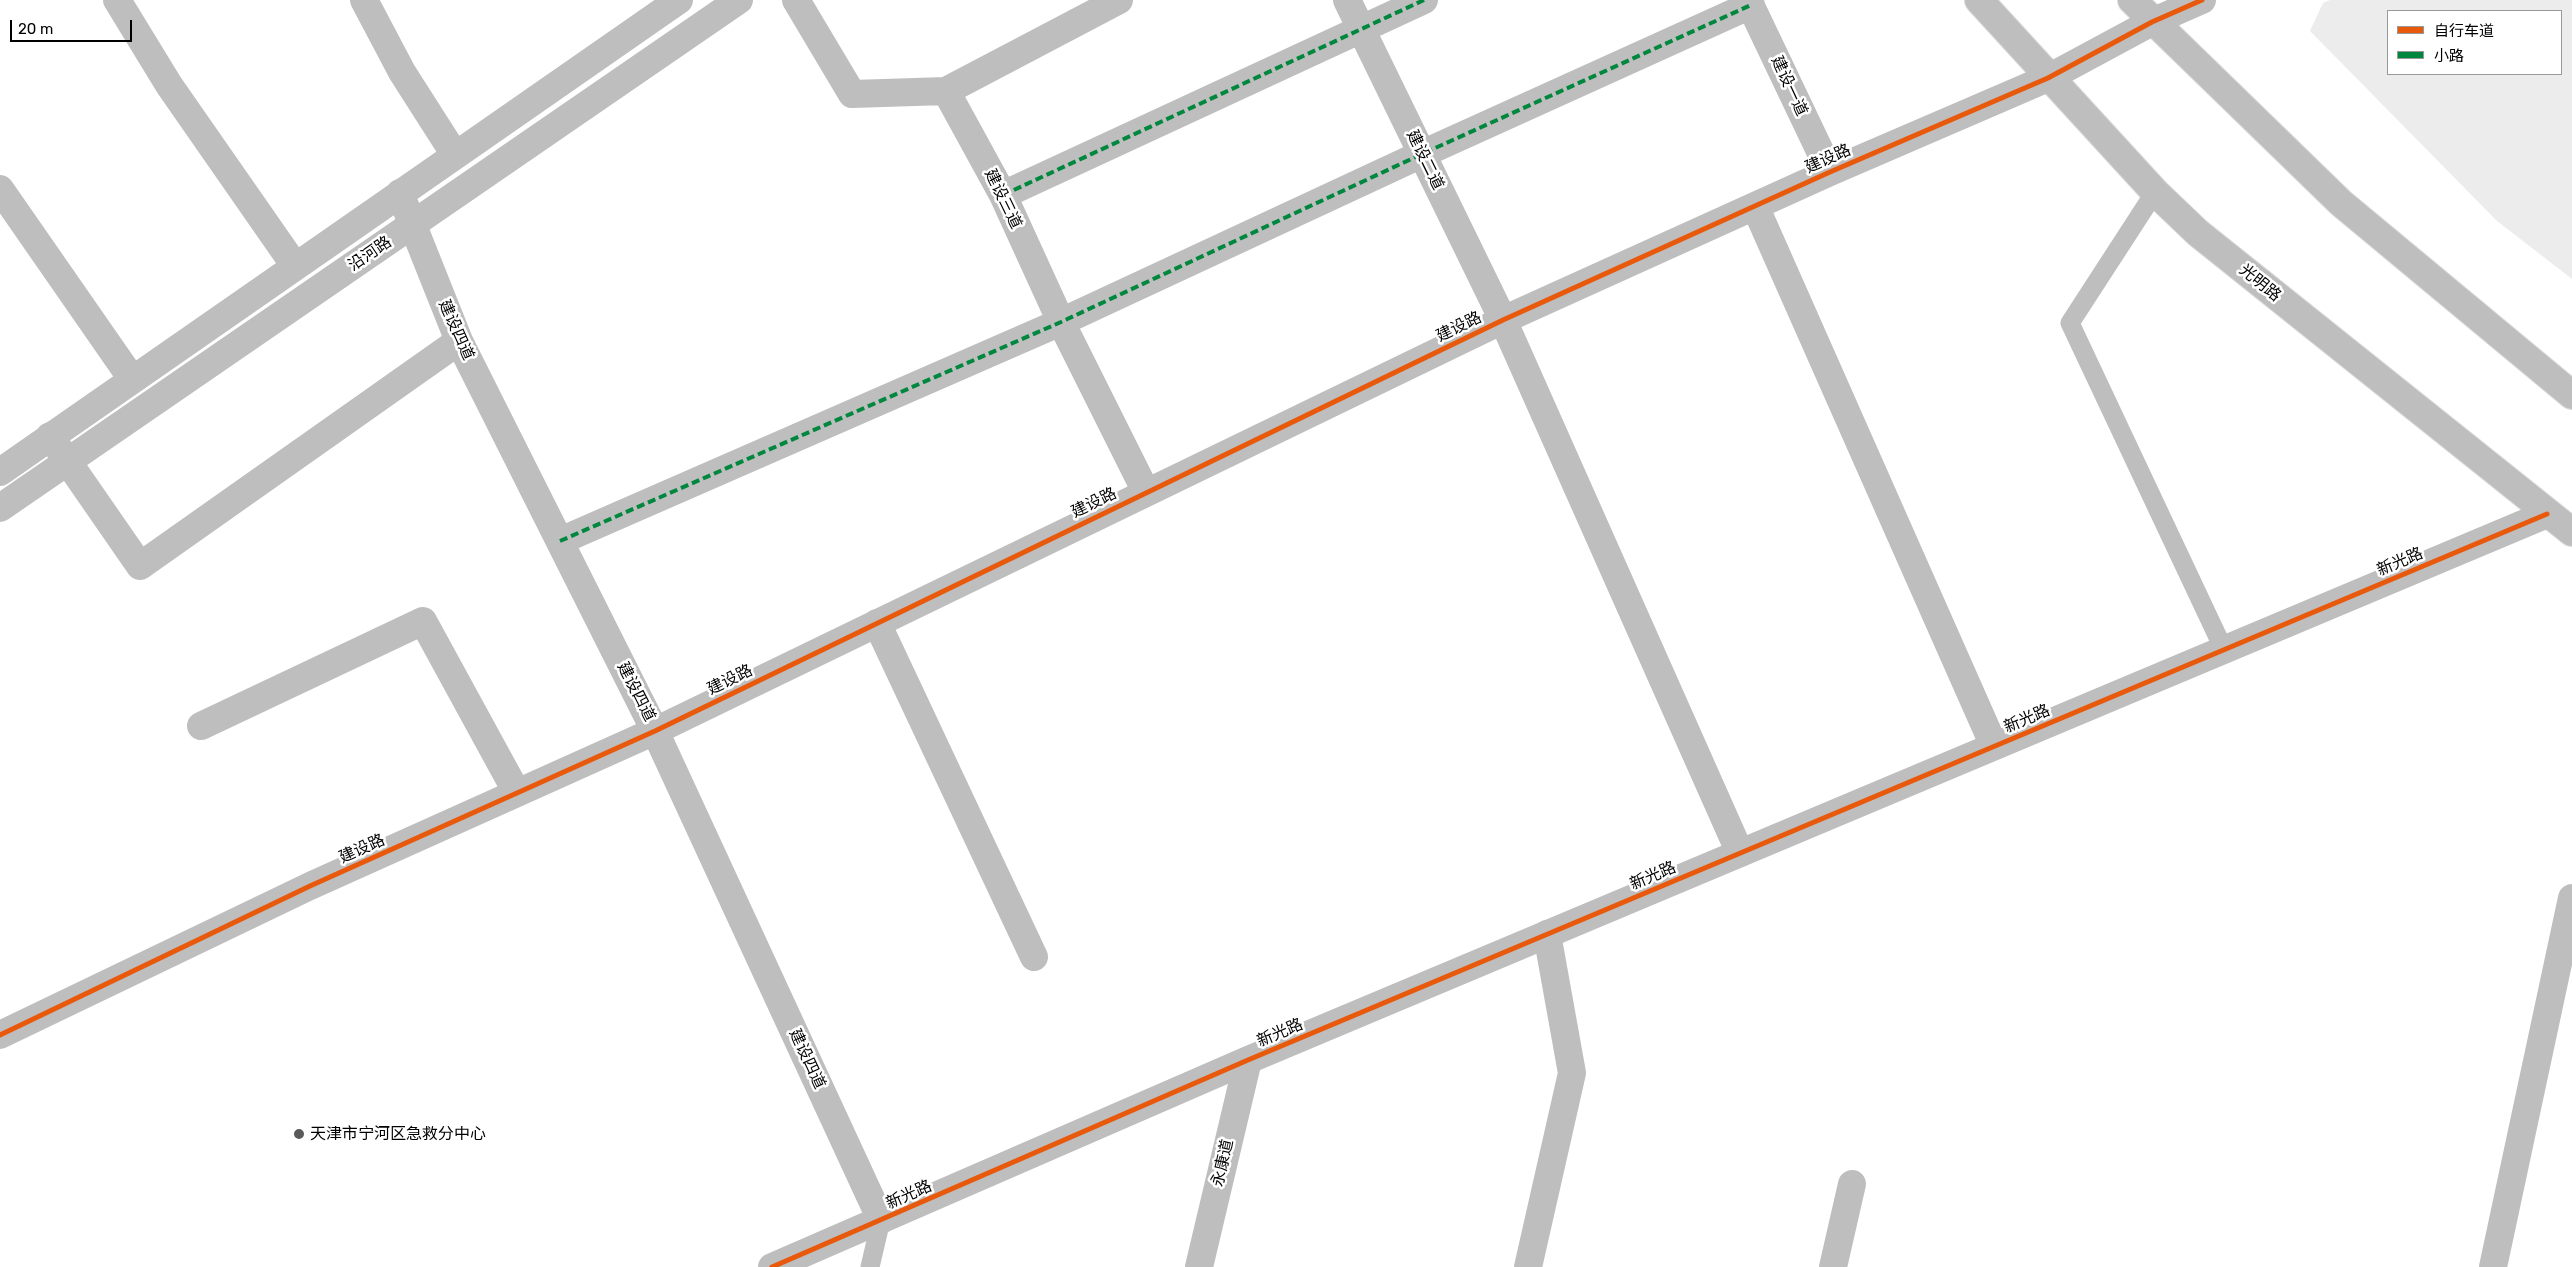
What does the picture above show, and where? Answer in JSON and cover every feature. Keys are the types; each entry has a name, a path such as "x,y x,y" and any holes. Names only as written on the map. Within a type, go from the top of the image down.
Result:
{"street":[{"path":"117,0 169,85 295,266"},
{"path":"364,0 402,72 455,155"},
{"name":"沿河路","path":"0,508 679,43 738,0"},
{"path":"796,0 852,94 946,92 1119,0"},
{"name":"建设二道","path":"1347,0 1503,320 1740,854"},
{"path":"1003,195 1424,0"},
{"name":"光明路","path":"1979,0 2048,78 2155,192 2198,233 2547,514 2572,532"},
{"path":"2132,0 2152,22 2341,203 2572,396"},
{"name":"建设路","path":"0,1035 310,886 655,730 1503,320 1830,172 2048,78 2152,22 2202,0"},
{"path":"560,541 1061,322 1750,3"},
{"name":"建设一道","path":"1750,3 1830,172"},
{"name":"沿河路","path":"0,472 455,155 667,4"},
{"name":"建设三道","path":"946,92 1003,195 1061,322 1146,492"},
{"path":"0,189 132,379"},
{"name":"建设四道","path":"400,193 459,341 655,730 881,1220"},
{"path":"1755,206 1994,746"},
{"path":"50,436 140,566 459,341"},
{"name":"新光路","path":"772,1267 1248,1060 2547,514"},
{"path":"201,726 424,620 517,793"},
{"path":"877,622 1034,957"},
{"path":"2493,1267 2572,898"},
{"path":"1528,1267 1572,1074 1547,934"},
{"name":"永康道","path":"1199,1267 1248,1060"},
{"path":"1833,1267 1852,1184"}],"lane":[{"path":"667,4 679,43"},
{"path":"2155,192 2070,323 2224,650"},
{"path":"870,1267 881,1220"}],"shaded area":[{"path":"2330,0 2572,0 2572,279 2497,221 2310,31 2323,3"}],"marked path":[{"path":"1003,195 1424,0"},
{"path":"560,541 1061,322 1422,154 1751,5"}],"cycle path":[{"path":"0,1035 310,886 655,731 1503,320 1830,172 2048,78 2152,22 2202,0"},
{"path":"772,1267 1248,1060 2547,514"}],"place":[{"name":"天津市宁河区急救分中心","path":"299,1134"}]}
